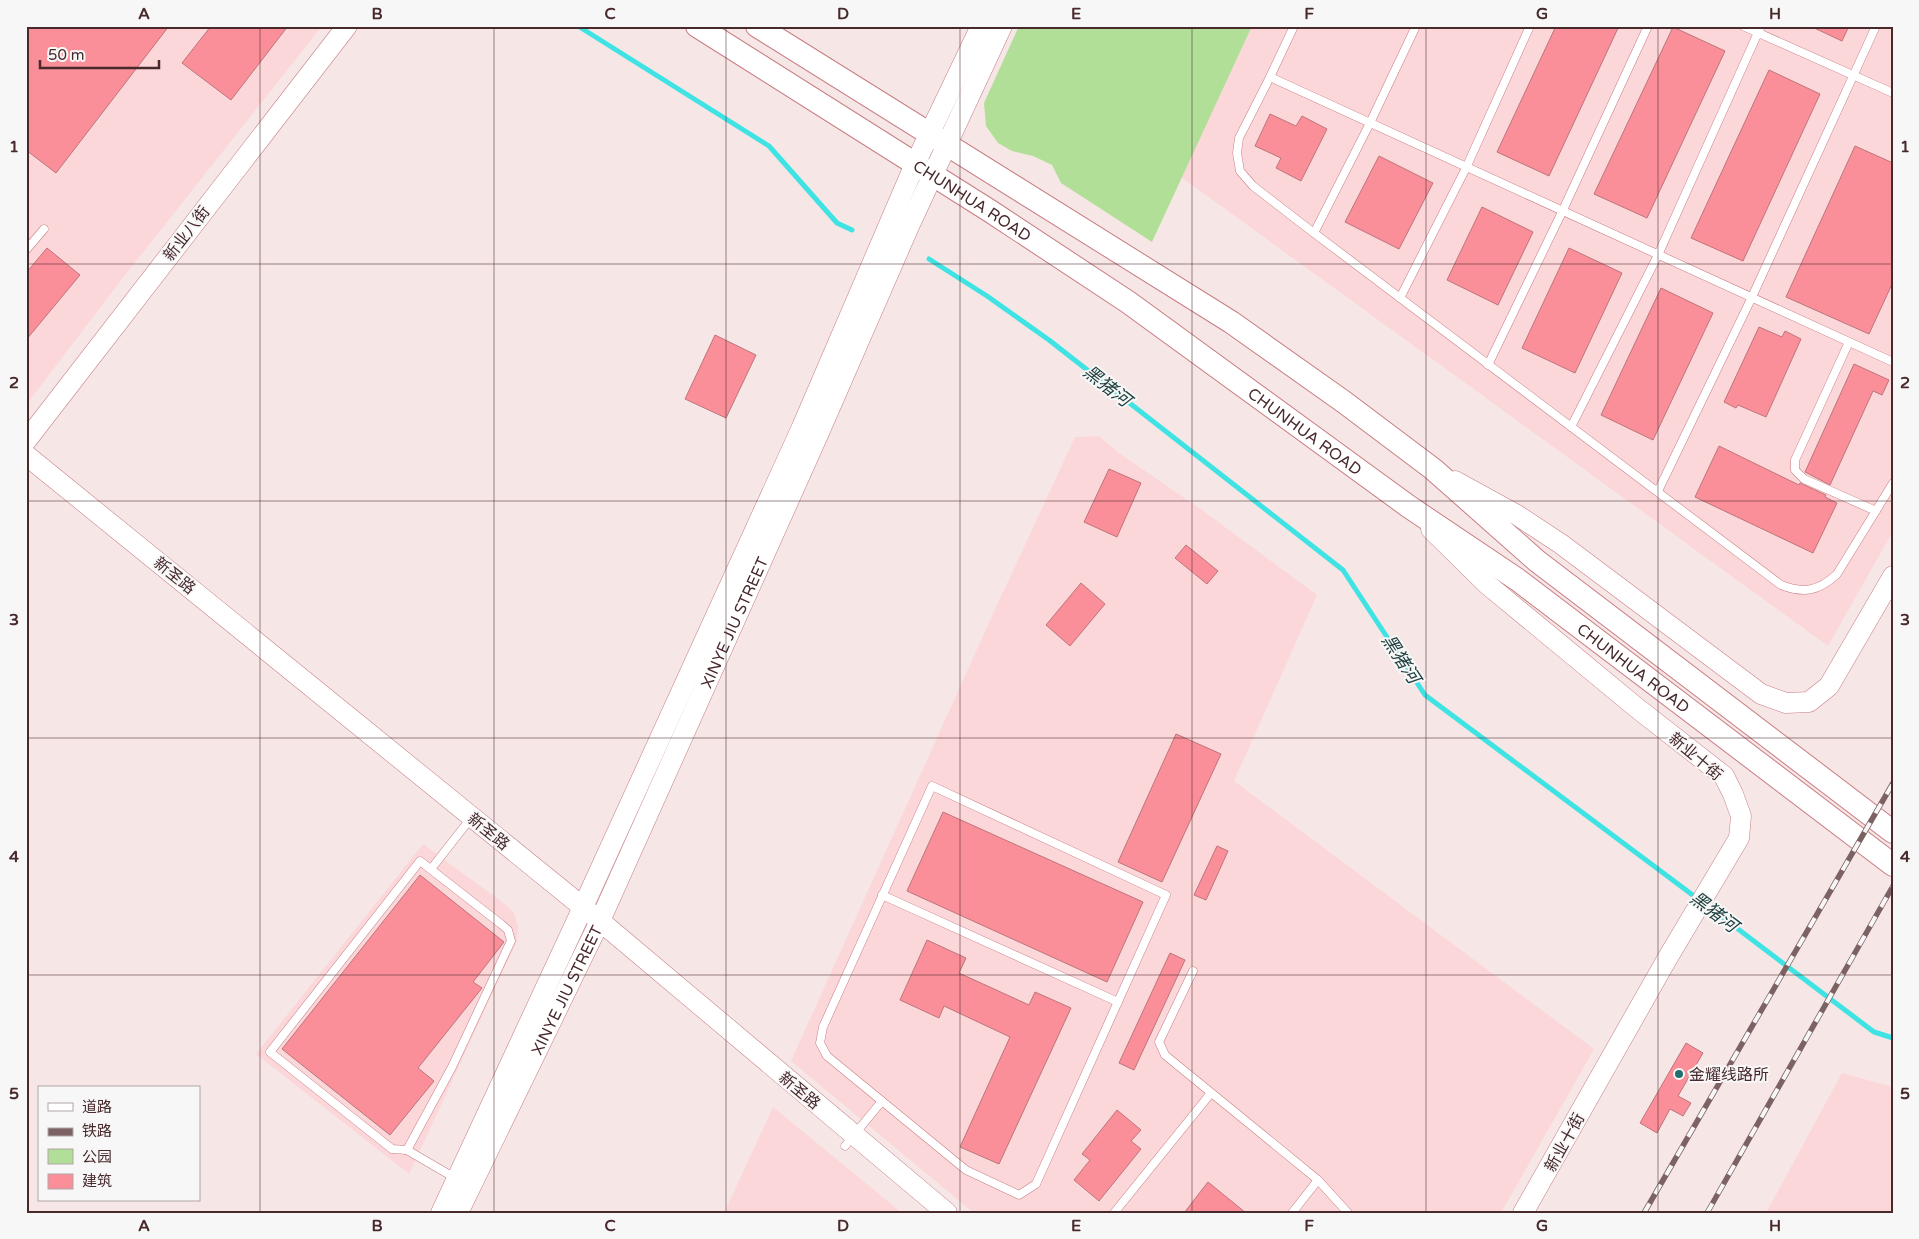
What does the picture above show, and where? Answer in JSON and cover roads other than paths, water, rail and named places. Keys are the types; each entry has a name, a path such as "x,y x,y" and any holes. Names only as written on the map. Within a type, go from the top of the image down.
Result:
{"main road":[{"name":"CHUNHUA ROAD","path":"697,26 924,169 1128,302 1408,506 1518,580 1893,865"},
{"name":"CHUNHUA ROAD","path":"757,26 1231,322 1344,402 1433,469 1536,561 1893,832"}],"street":[{"name":"新业八街","path":"26,441 347,26"},
{"name":"XINYE JIU STREET","path":"939,140 981,26"},
{"name":"XINYE JIU STREET","path":"458,1213 463,1182 580,912 802,427 924,169 1002,26"},
{"name":"XINYE JIU STREET","path":"441,1213 463,1182 598,926 924,169"},
{"name":"新圣路","path":"26,455 469,822"},
{"name":"新圣路","path":"26,469 598,926 849,1141 926,1213"},
{"path":"1433,469 1517,515 1554,540 1761,694 1786,703 1809,702 1829,686 1893,576"},
{"name":"新业十街","path":"1408,506 1488,584 1637,708 1724,776 1741,816 1739,838 1667,959 1523,1213"},
{"name":"新圣路","path":"849,1141 947,1213"}],"lane":[{"path":"1294,26 1239,138 1237,153 1240,171 1253,186 1780,585 1795,590 1812,590 1828,583 1838,574 1893,483"},
{"path":"1314,232 1370,123 1416,26"},
{"path":"1400,298 1466,168 1530,26"},
{"path":"1488,365 1562,212 1648,26"},
{"path":"1743,26 1760,30 1893,93"},
{"path":"1658,491 1752,297 1876,26"},
{"path":"1571,427 1658,255 1760,30"},
{"path":"1270,77 1893,362"},
{"path":"26,250 44,229"},
{"path":"1849,342 1795,460 1795,470 1804,479 1876,511"},
{"path":"932,786 1166,895 1036,1184 1019,1195 966,1170 827,1056 820,1043 823,1027 882,896 932,786"},
{"path":"431,869 469,822"},
{"path":"407,1150 452,1067 511,941 508,930 420,861 270,1052 392,1149 407,1150 463,1182"},
{"path":"882,896 1118,1002"},
{"path":"1193,971 1159,1042 1165,1055 1318,1180 1348,1213"},
{"path":"1114,1213 1210,1093"},
{"path":"849,1141 882,1101"},
{"path":"1292,1213 1318,1180"}],"waterway":[{"path":"578,26 769,146 837,223 852,230"},
{"name":"黑猪河","path":"929,259 987,296 1049,340 1343,570 1425,695 1698,899"},
{"name":"黑猪河","path":"1705,904 1874,1032 1893,1038"}],"railway":[{"path":"1644,1213 1893,783"},
{"path":"1707,1213 1893,886"}],"place":[{"name":"金耀线路所","path":"1679,1074"}]}
